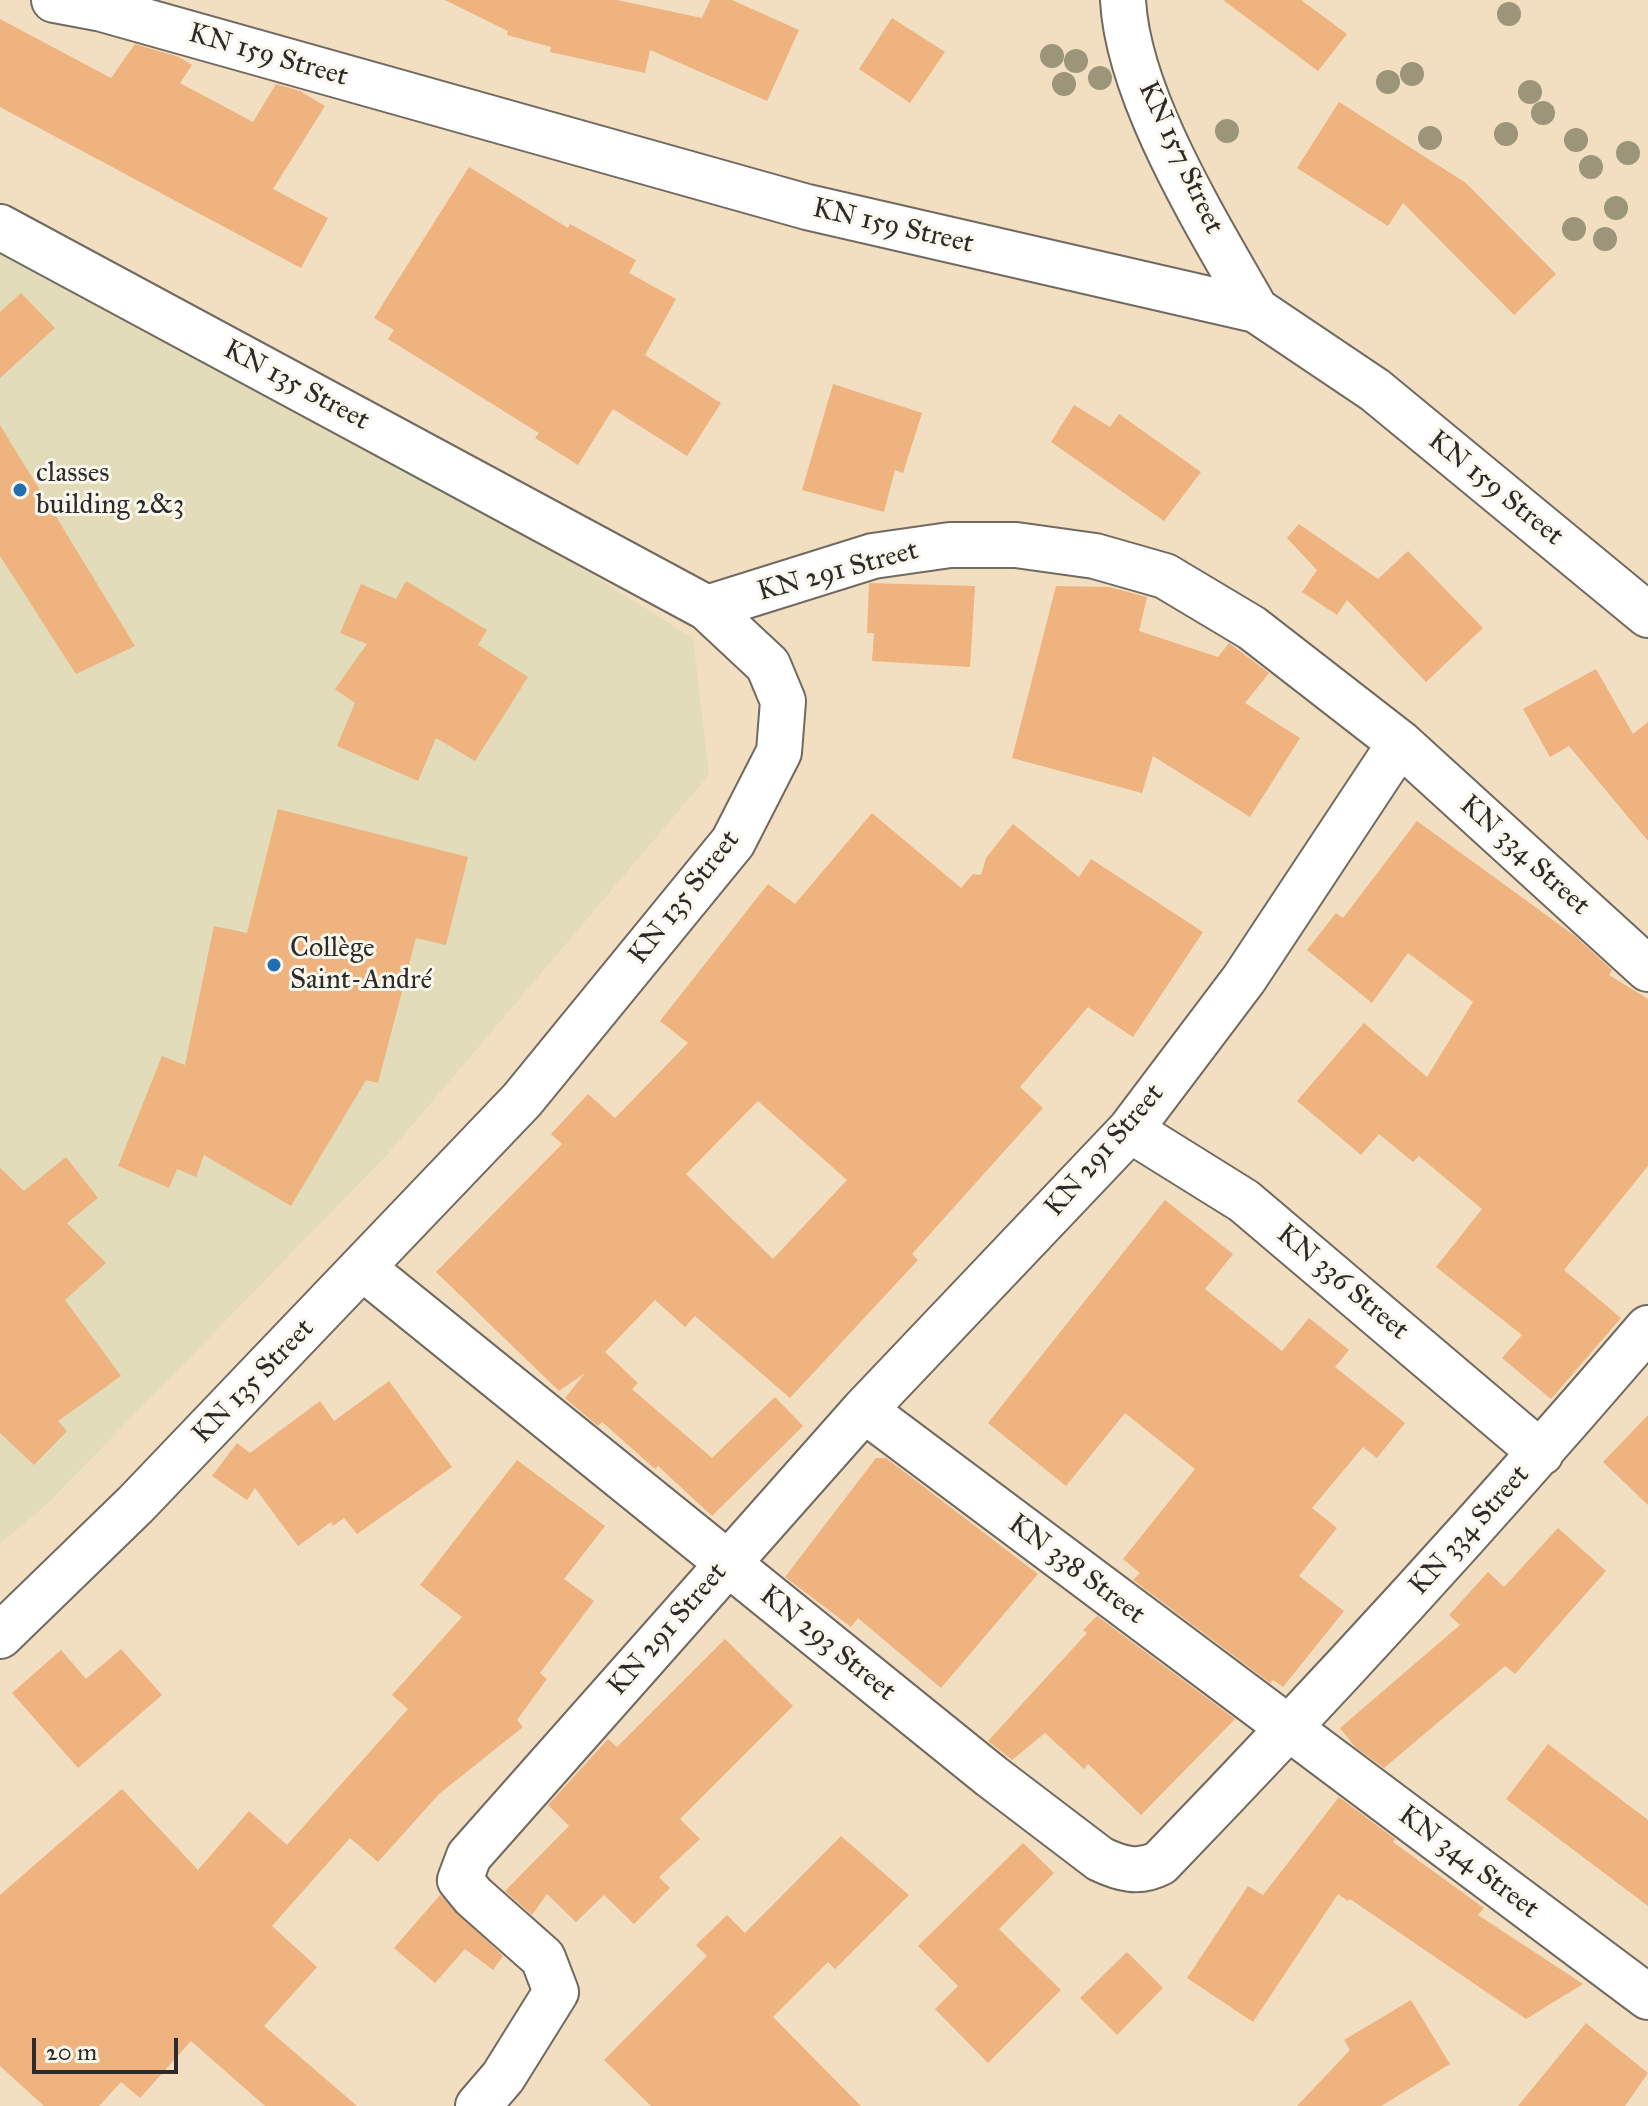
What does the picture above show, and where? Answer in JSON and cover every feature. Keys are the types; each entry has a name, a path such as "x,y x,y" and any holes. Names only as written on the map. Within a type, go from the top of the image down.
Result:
{"street":[{"name":"KN 159 Street","path":"54,0 102,9 807,207 1256,310 1375,390 1648,615"},
{"name":"KN 157 Street","path":"1123,0 1145,94 1185,184 1256,310"},
{"name":"KN 135 Street","path":"0,227 707,608 768,665 783,701 779,752 733,842 522,1100 364,1269 136,1504 0,1636"},
{"name":"KN 291 Street","path":"478,2106 503,2077 556,1992 543,1958 473,1896 460,1880 469,1856 864,1410 1130,1130 1244,979 1400,743 1252,628 1165,576 1095,556 1016,545 950,545 873,556 707,608"},
{"name":"KN 334 Street","path":"1400,743 1648,969"},
{"name":"KN 336 Street","path":"1130,1130 1244,1201 1541,1453"},
{"name":"KN 293 Street","path":"364,1269 1003,1785 1100,1859 1118,1868 1139,1870 1160,1863 1289,1730"},
{"name":"KN 334 Street","path":"1289,1730 1541,1453 1648,1328"},
{"name":"KN 338 Street","path":"864,1410 1289,1730"},
{"name":"KN 344 Street","path":"1289,1730 1648,1997"}],"shaded area":[{"name":"Collège Saint-André","path":"0,233 283,382 693,638 709,775 386,1156 47,1504 0,1544"}],"building":[{"path":"445,0 617,0 702,18 710,0 732,0 799,30 767,101 650,50 645,73 550,52 551,47 507,35 508,31"},
{"path":"1223,0 1301,0 1347,34 1318,71"},
{"path":"892,18 945,52 910,103 859,69"},
{"path":"0,19 111,78 135,44 179,57 192,65 180,83 253,122 276,84 300,91 325,106 273,189 328,218 301,268 0,107"},
{"path":"1339,102 1466,183 1556,274 1514,315 1403,203 1388,226 1297,168"},
{"path":"469,167 568,228 570,224 636,260 629,273 676,299 645,355 721,403 687,456 613,409 578,465 535,438 539,433 388,339 394,330 374,318"},
{"path":"21,293 55,328 0,378 0,312"},
{"path":"833,384 922,413 903,473 895,470 884,512 802,490"},
{"path":"1074,405 1110,427 1119,414 1201,472 1164,521 1051,442"},
{"name":"classes building 2&3","path":"0,425 135,646 76,674 0,556"},
{"path":"1299,524 1378,579 1408,551 1483,628 1426,682 1347,600 1337,615 1302,592 1317,570 1287,538"},
{"path":"406,581 487,630 478,645 528,677 475,761 436,738 418,781 337,746 355,703 335,689 367,644 340,633 361,584 396,599"},
{"path":"869,583 975,586 970,667 872,661 874,633 867,633"},
{"path":"1056,586 1109,587 1147,597 1139,631 1218,657 1229,643 1269,673 1245,703 1300,738 1250,817 1153,756 1142,793 1012,758"},
{"path":"1596,669 1633,734 1648,722 1648,841 1569,746 1550,757 1523,709"},
{"path":"278,809 468,857 446,945 416,938 378,1083 366,1080 291,1206 204,1155 196,1177 177,1169 169,1188 118,1166 162,1056 185,1065 214,926 247,933"},
{"path":"872,813 961,888 973,874 981,875 986,858 1013,824 1079,877 1091,859 1203,932 1133,1037 1088,1007 1020,1087 1043,1108 912,1254 918,1260 790,1398 695,1316 685,1327 655,1300 605,1352 638,1383 632,1389 712,1458 775,1397 803,1426 712,1516 658,1466 655,1469 602,1422 598,1426 565,1398 585,1373 559,1391 436,1272 562,1144 551,1134 588,1094 615,1118 688,1043 660,1021 768,884 795,904","holes":["758,1101 847,1180 773,1259 686,1174"]},
{"path":"1417,821 1575,936 1612,970 1609,975 1648,999 1648,1166 1564,1270 1621,1318 1551,1399 1502,1358 1522,1335 1436,1267 1482,1209 1419,1156 1413,1162 1379,1134 1361,1155 1297,1101 1364,1023 1427,1077 1473,1002 1408,953 1372,1003 1307,950 1336,913 1343,918"},
{"path":"66,1157 98,1198 67,1223 106,1263 65,1300 121,1376 58,1421 67,1431 34,1465 0,1433 0,1168 24,1191"},
{"path":"1165,1200 1233,1254 1205,1289 1282,1351 1309,1318 1349,1350 1335,1367 1405,1423 1377,1458 1363,1447 1312,1508 1337,1528 1299,1576 1344,1611 1283,1687 1273,1680 1270,1683 1133,1580 1140,1573 1123,1559 1195,1469 1125,1413 1066,1486 988,1423"},
{"path":"389,1381 452,1467 357,1534 344,1518 333,1526 331,1522 298,1546 255,1488 247,1500 212,1476 237,1443 250,1453 320,1401 334,1421"},
{"path":"1648,1415 1648,1505 1603,1462"},
{"path":"876,1458 886,1458 1038,1574 941,1688 858,1618 851,1627 785,1577"},
{"path":"517,1460 605,1526 564,1579 594,1601 540,1673 547,1679 517,1720 523,1727 439,1794 378,1862 350,1838 272,1926 317,1967 264,2026 357,2106 265,2106 191,2041 140,2098 121,2082 99,2106 44,2106 0,2066 0,1895 122,1789 198,1870 249,1811 287,1845 408,1709 392,1695 462,1617 420,1585"},
{"path":"1558,1528 1606,1571 1515,1674 1505,1666 1384,1768 1355,1747 1340,1728 1460,1625 1449,1615 1488,1572 1504,1587"},
{"path":"1097,1616 1235,1719 1141,1815 1088,1764 1084,1769 1045,1733 1012,1760 988,1741 1087,1633 1083,1630"},
{"path":"725,1639 793,1706 680,1819 700,1839 659,1877 670,1888 634,1924 604,1895 576,1922 547,1894 532,1915 505,1891 569,1826 548,1805 608,1739 617,1747"},
{"path":"121,1649 162,1695 78,1768 12,1693 61,1650 86,1679"},
{"path":"1548,1744 1648,1820 1648,1906 1506,1799"},
{"path":"1339,1797 1395,1839 1393,1842 1484,1908 1478,1915 1583,1984 1526,2019 1350,1899 1348,1901 1338,1894 1253,2022 1187,1978 1248,1886 1263,1895"},
{"path":"841,1836 909,1895 835,1969 828,1962 773,2017 861,2106 651,2106 604,2060 707,1956 696,1945 727,1915 745,1933"},
{"path":"1023,1843 1054,1873 999,1929 1061,1990 988,2063 935,2009 958,1986 918,1946"},
{"path":"440,1895 503,1956 493,1970 465,1949 435,1983 394,1948"},
{"path":"1127,1952 1163,1988 1117,2035 1080,1998"},
{"path":"1411,2000 1450,2064 1381,2106 1297,2106 1350,2050 1344,2040"},
{"path":"1586,2023 1648,2073 1625,2106 1518,2106"}],"place":[{"name":"classes building 2&3","path":"20,490"},
{"name":"Collège Saint-André","path":"274,965"}]}
